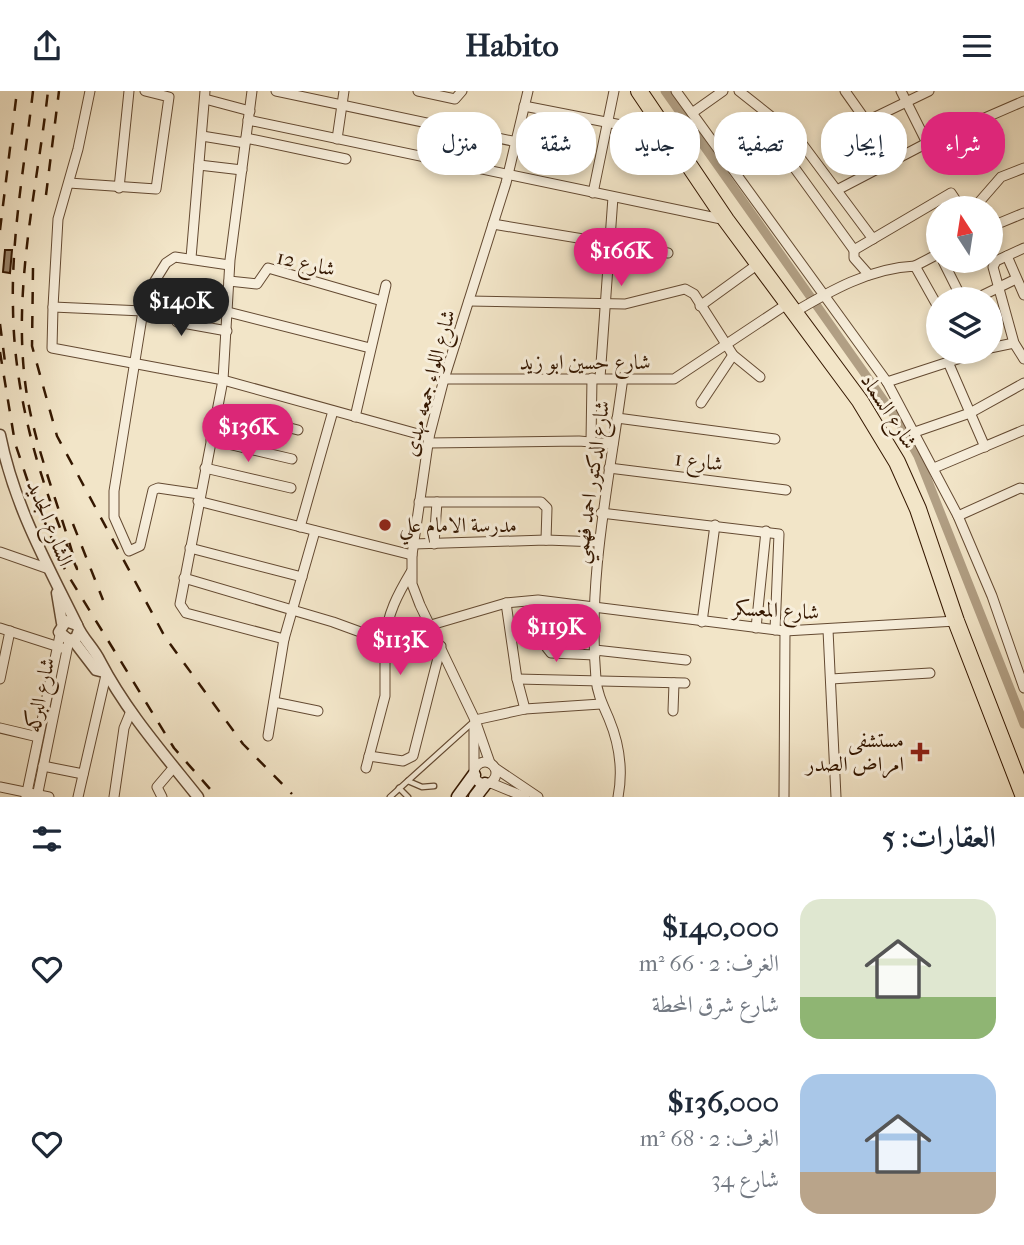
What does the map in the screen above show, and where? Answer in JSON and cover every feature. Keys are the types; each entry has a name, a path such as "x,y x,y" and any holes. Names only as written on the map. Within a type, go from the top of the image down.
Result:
{"highway":[{"name":"شارع السماد","path":"639,91 653,112"},
{"name":"شارع السماد","path":"695,175 758,264 795,308 860,401 897,463 918,509 956,621 1024,797"}],"main road":[{"path":"458,797 474,773"},
{"path":"475,797 486,787"}],"street":[{"path":"90,91 57,226 52,348 223,380 428,440 591,442 613,445"},
{"path":"119,188 129,91"},
{"path":"69,183 148,191 159,186 161,93 145,91"},
{"path":"252,91 229,265 223,380 198,497 180,604 181,610 186,613 284,639"},
{"path":"276,91 417,120"},
{"path":"337,139 344,91"},
{"path":"418,91 455,99 462,91"},
{"name":"شارع اللواء جمعه مهدى","path":"523,112 528,91"},
{"path":"593,193 614,91"},
{"path":"676,91 691,112"},
{"path":"693,112 723,91"},
{"path":"740,91 797,137 873,239"},
{"path":"845,91 860,112"},
{"path":"901,91 921,131"},
{"path":"885,112 929,91"},
{"path":"191,258 205,95 249,115 337,139 417,155"},
{"path":"999,112 1024,101"},
{"path":"524,106 608,123"},
{"path":"700,125 819,296 887,382 958,516 992,596 1024,688"},
{"path":"202,136 346,159"},
{"name":"شارع اللواء جمعه مهدى","path":"493,766 475,720 416,595 411,571 428,440 444,379 516,146"},
{"path":"199,165 242,170"},
{"path":"984,196 1001,177 1024,168"},
{"path":"502,174 726,220"},
{"path":"800,175 854,250 854,258 869,275"},
{"path":"837,190 864,175"},
{"path":"591,442 613,197"},
{"path":"854,250 926,208"},
{"path":"1003,222 1024,213"},
{"path":"493,224 668,253"},
{"path":"1024,248 996,261 993,267 1014,343 1024,359"},
{"path":"1007,256 1024,295"},
{"path":"229,265 174,257 166,263 148,292 134,364 113,507 115,522 129,551 140,546 151,493 155,488 198,497 300,527 412,555"},
{"name":"شارع حسين ابو زيد","path":"444,379 674,379 726,344 819,296 869,275 915,266 926,260"},
{"path":"700,306 758,264"},
{"path":"915,266 927,287"},
{"name":"شارع 12","path":"229,281 257,284 268,268 382,301"},
{"path":"1000,286 1016,279"},
{"path":"355,417 386,285"},
{"path":"469,301 604,304 642,300 679,288 689,290 733,355 760,377"},
{"path":"53,307 169,310 177,322 227,331"},
{"path":"228,312 370,348"},
{"path":"1003,345 1014,343"},
{"path":"701,403 733,355"},
{"path":"887,382 942,364"},
{"path":"949,364 985,447"},
{"name":"شارع الدكتور احمد فهمي","path":"618,797 619,757 596,680 594,609 601,513 623,377"},
{"path":"915,432 970,413 1024,383"},
{"path":"218,410 298,430"},
{"path":"300,527 333,411"},
{"path":"617,418 775,439"},
{"path":"934,468 1024,430"},
{"path":"211,440 292,459"},
{"name":"الشارع الجديد","path":"1,441 19,506 54,584 69,638 99,658 105,674 131,711 198,797"},
{"path":"205,468 291,488"},
{"name":"شارع 1","path":"609,468 786,489"},
{"path":"958,516 1020,488 1024,489"},
{"path":"419,502 544,502 547,508 546,540"},
{"path":"434,544 437,502"},
{"path":"601,513 766,531 781,536 784,797"},
{"path":"702,622 715,525"},
{"path":"268,736 284,639 315,531"},
{"path":"757,628 766,531"},
{"path":"413,544 546,540 598,542"},
{"path":"190,548 302,577"},
{"path":"0,552 46,568"},
{"path":"366,768 384,696 387,622 393,603 411,571"},
{"path":"184,578 385,641"},
{"name":"الشارع الجديد","path":"54,584 62,623 70,621 69,638"},
{"name":"شارع المعسكر","path":"431,625 506,603 538,600 780,631 956,621"},
{"path":"506,603 517,679 525,709"},
{"path":"548,628 547,648 551,653 595,653 686,660"},
{"path":"0,679 5,630 69,638"},
{"path":"828,630 836,797"},
{"name":"شارع البركه","path":"26,795 38,737 69,638"},
{"name":"شارع البركه","path":"37,796 69,638"},
{"path":"369,756 403,761 413,756 441,645"},
{"path":"831,678 930,673"},
{"path":"78,797 105,674"},
{"path":"517,679 684,683"},
{"path":"673,711 674,683"},
{"path":"274,702 318,711"},
{"path":"475,720 525,709 601,704"},
{"path":"114,797 124,729 131,711"},
{"name":"شارع اللواء جمعه مهدى","path":"474,773 475,720"},
{"path":"0,728 38,737"},
{"path":"525,797 486,787 478,782 474,773 482,762 493,766 538,797"},
{"path":"486,787 496,777 493,766"},
{"path":"43,767 83,774"},
{"path":"159,794 158,786 174,768"},
{"path":"145,785 159,794"},
{"path":"0,787 26,795 49,797"}],"lane":[{"path":"390,797 475,720"},
{"path":"408,781 422,787 434,786"},
{"path":"399,788 408,797"}],"building":[{"path":"5,250 12,250 10,273 3,272"}],"waterway":[{"path":"665,91 899,422 918,456 1024,724"}],"railway":[{"path":"0,230 17,91"},
{"path":"33,91 14,254 13,308 18,375 41,474 77,569 30,412 22,352 24,277 48,91"},
{"path":"46,195 59,91"},
{"path":"33,268 32,346 57,436 165,637 243,744 292,794"},
{"path":"0,324 5,362"},
{"path":"0,352 15,443 29,485 66,572 174,748 217,797"},
{"path":"73,524 103,600"}],"place":[{"name":"مدرسة الامام علي","path":"385,525"},
{"name":"مستشفى امراض الصدر","path":"920,752"}]}
